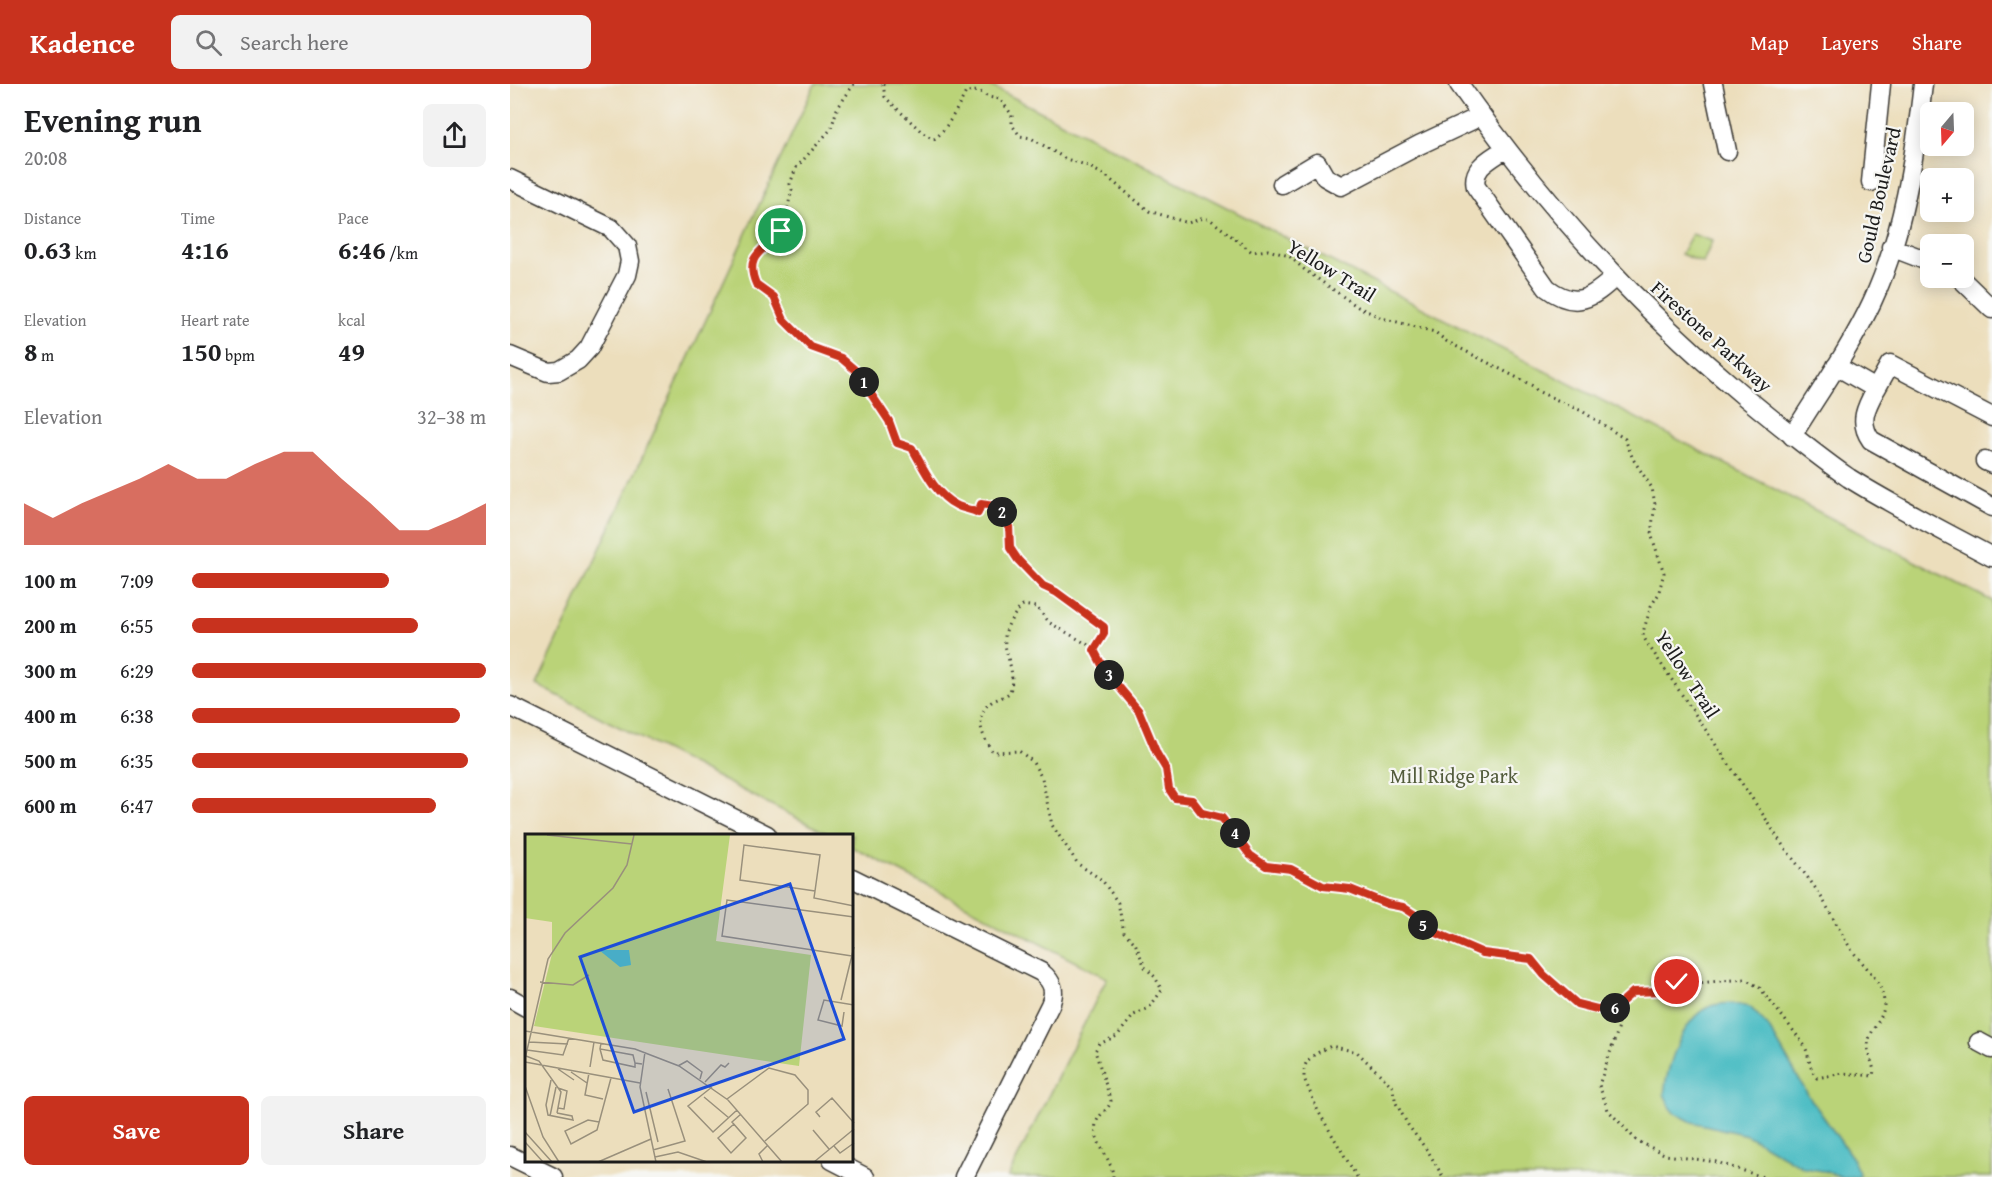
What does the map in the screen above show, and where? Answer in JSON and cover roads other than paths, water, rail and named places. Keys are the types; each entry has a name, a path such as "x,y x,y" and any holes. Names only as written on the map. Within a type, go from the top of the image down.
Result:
{"street":[{"name":"Firestone Parkway","path":"1458,84 1505,149 1556,213 1615,277 1682,343 1792,436 1869,489 1992,557"},
{"path":"1713,84 1727,151"},
{"path":"1871,182 1881,84"},
{"name":"Gould Boulevard","path":"1792,436 1836,366 1872,302 1891,247 1908,181 1923,84"},
{"path":"1282,184 1317,163 1325,177 1341,186 1481,116"},
{"path":"1505,149 1478,169 1475,175 1476,187 1547,288 1561,297 1584,299 1592,296 1615,277"},
{"path":"510,179 611,228 627,246 630,261 627,275 589,348 578,360 559,371 548,372 510,356"},
{"path":"1891,247 1920,258"},
{"path":"1970,288 1992,309"},
{"path":"1992,417 1890,364 1864,417 1866,433 1871,440 1992,507"},
{"path":"1836,366 1876,389"},
{"path":"510,706 765,834"},
{"path":"854,879 1041,972 1052,983 1054,990 1050,1005 964,1177"},
{"path":"510,998 525,1006"},
{"path":"510,1156 553,1177"},
{"path":"834,1162 865,1177"}],"water":[{"path":"1729,1003 1750,1007 1768,1026 1808,1095 1851,1156 1859,1173 1858,1177 1842,1177 1829,1172 1804,1168 1747,1135 1692,1122 1673,1112 1664,1094 1673,1057 1684,1031 1701,1012 1713,1005"}],"park label":[{"name":"Mill Ridge Park","path":"1454,775"}]}
